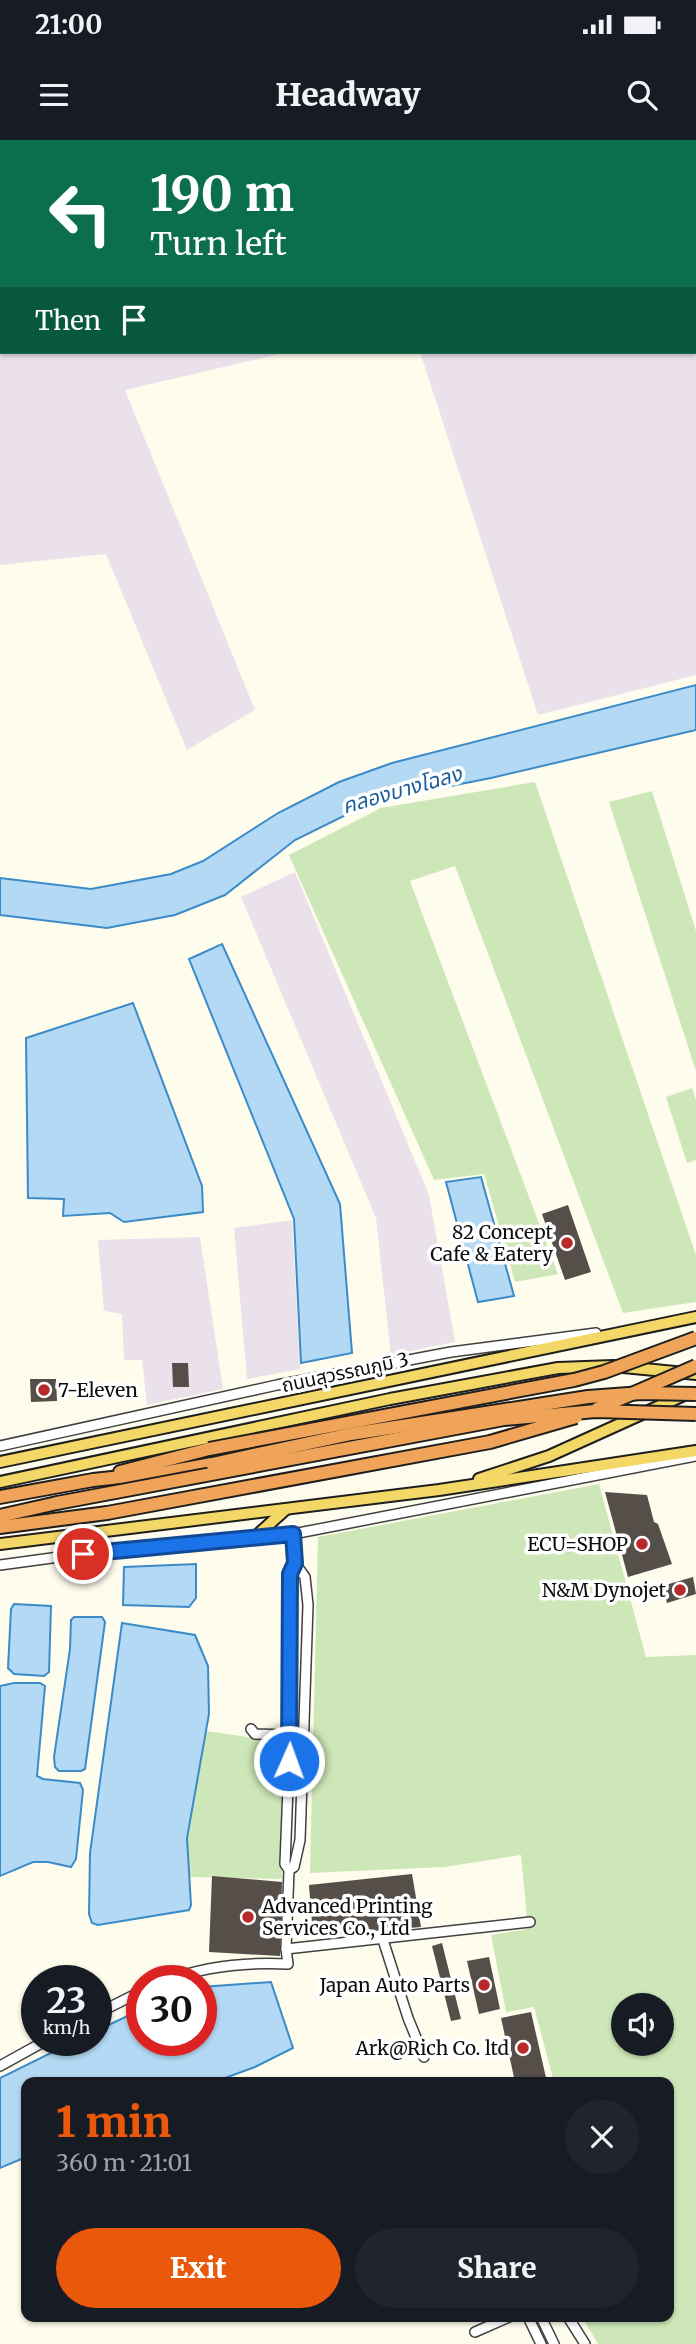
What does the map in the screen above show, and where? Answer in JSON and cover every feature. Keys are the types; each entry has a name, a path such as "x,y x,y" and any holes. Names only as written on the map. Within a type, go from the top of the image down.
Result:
{"highway":[{"path":"93,1480 209,1449 574,1380 629,1364 696,1338"},
{"path":"0,1527 164,1504 490,1441 553,1425 602,1408 696,1366"},
{"path":"0,1497 93,1480 168,1472 351,1434 588,1397 696,1392"},
{"path":"0,1516 504,1419 596,1411 696,1414"}],"main road":[{"name":"ถนนสุวรรณภูมิ 3","path":"0,1462 696,1317"},
{"path":"0,1482 390,1399 558,1368 614,1366 696,1374"},
{"path":"439,1490 549,1456 696,1392"},
{"path":"0,1544 439,1490 696,1453"},
{"path":"254,1538 286,1509"}],"street":[{"path":"0,1446 87,1424 451,1352 664,1324"},
{"path":"0,1565 293,1534 628,1471 696,1453"},
{"path":"217,1966 288,1964 286,1949 289,1870 285,1864 290,1735 290,1574 295,1563 293,1534"},
{"path":"289,1870 294,1867 300,1840 309,1605 305,1577 295,1563"},
{"path":"251,1729 255,1734 290,1735"},
{"path":"286,1949 530,1922"},
{"path":"383,1940 408,2018 424,2057"},
{"path":"0,2066 21,2054"},
{"path":"475,2332 498,2322"},
{"path":"530,2322 541,2344"},
{"path":"543,2322 554,2344"},
{"path":"571,2322 585,2344"}],"shaded area":[{"path":"0,354 279,354 125,390 255,710 187,750 106,554 0,565"},
{"path":"421,354 696,354 696,675 538,715"},
{"path":"295,872 429,1195 455,1342 391,1355 376,1218 241,897"},
{"path":"292,1220 300,1369 247,1379 234,1228"},
{"path":"200,1237 223,1389 147,1405 142,1360 124,1360 122,1314 104,1311 98,1240"}],"green space":[{"path":"535,782 696,1255 696,1302 623,1313 455,866 410,881 558,1274 515,1282 484,1174 434,1180 289,855 381,808"},
{"path":"652,791 696,931 696,1071 609,802"},
{"path":"692,1088 696,1100 696,1160 687,1163 666,1097"},
{"path":"599,1484 646,1657 696,1655 696,2344 598,2344 585,2322 674,2322 674,2077 553,2077 534,2007 506,2012 491,1935 528,1929 521,1855 444,1867 310,1873 318,1537"},
{"path":"206,1731 282,1742 282,1879 189,1877 187,1838"}],"water":[{"name":"คลองบางโฉลง","path":"696,685 696,730 491,778 374,801 295,840 225,895 175,915 107,928 0,915 0,878 91,889 171,874 203,861 278,813 339,782 392,763"},
{"path":"222,944 340,1204 352,1353 301,1363 294,1219 189,959"},
{"path":"133,1003 202,1186 203,1212 124,1222 110,1213 63,1216 64,1199 28,1198 26,1038"},
{"path":"481,1177 514,1296 478,1302 446,1182"},
{"path":"196,1564 196,1598 189,1607 123,1605 124,1567"},
{"path":"14,1604 51,1606 49,1672 44,1676 14,1674 8,1668 11,1609"},
{"path":"74,1617 102,1617 105,1622 85,1769 59,1771 55,1767 54,1757 70,1649 71,1620"},
{"path":"122,1623 195,1635 208,1666 209,1714 187,1838 191,1905 189,1910 98,1925 92,1923 89,1914 90,1853"},
{"path":"40,1683 45,1686 37,1776 80,1783 83,1790 76,1859 71,1867 33,1862 0,1876 0,1686"},
{"path":"271,1982 293,2048 228,2077 21,2077 21,2159 0,2168 0,2078 45,2056 112,2056 112,2023 126,2017 126,2056 217,2056 217,1986"}],"building":[{"name":"82 Concept Cafe & Eatery","path":"568,1205 591,1272 565,1280 542,1214"},
{"path":"172,1363 188,1363 189,1387 173,1387"},
{"name":"7-Eleven","path":"30,1379 56,1379 57,1401 31,1402"},
{"name":"ECU=SHOP","path":"605,1492 647,1495 654,1522 658,1524 672,1564 628,1577"},
{"name":"N&M Dynojet","path":"693,1577 696,1594 667,1603 662,1586"},
{"path":"412,1874 421,1927 313,1936 309,1885"},
{"name":"Advanced Printing Services Co., Ltd","path":"212,1876 282,1882 280,1956 209,1952"},
{"path":"442,1943 461,2019 451,2021 432,1946"},
{"name":"Japan Auto Parts","path":"489,1957 500,2009 479,2014 467,1961"},
{"name":"Ark@Rich Co. ltd","path":"531,2012 546,2077 514,2077 501,2018"}],"place":[{"name":"82 Concept Cafe & Eatery","path":"567,1243"},
{"name":"7-Eleven","path":"44,1390"},
{"name":"ECU=SHOP","path":"642,1544"},
{"name":"N&M Dynojet","path":"680,1590"},
{"name":"Advanced Printing Services Co., Ltd","path":"248,1917"},
{"name":"Japan Auto Parts","path":"484,1985"},
{"name":"Ark@Rich Co. ltd","path":"523,2048"}],"route":[{"path":"83,1554 293,1534 295,1563 290,1574 289,1761"}]}
